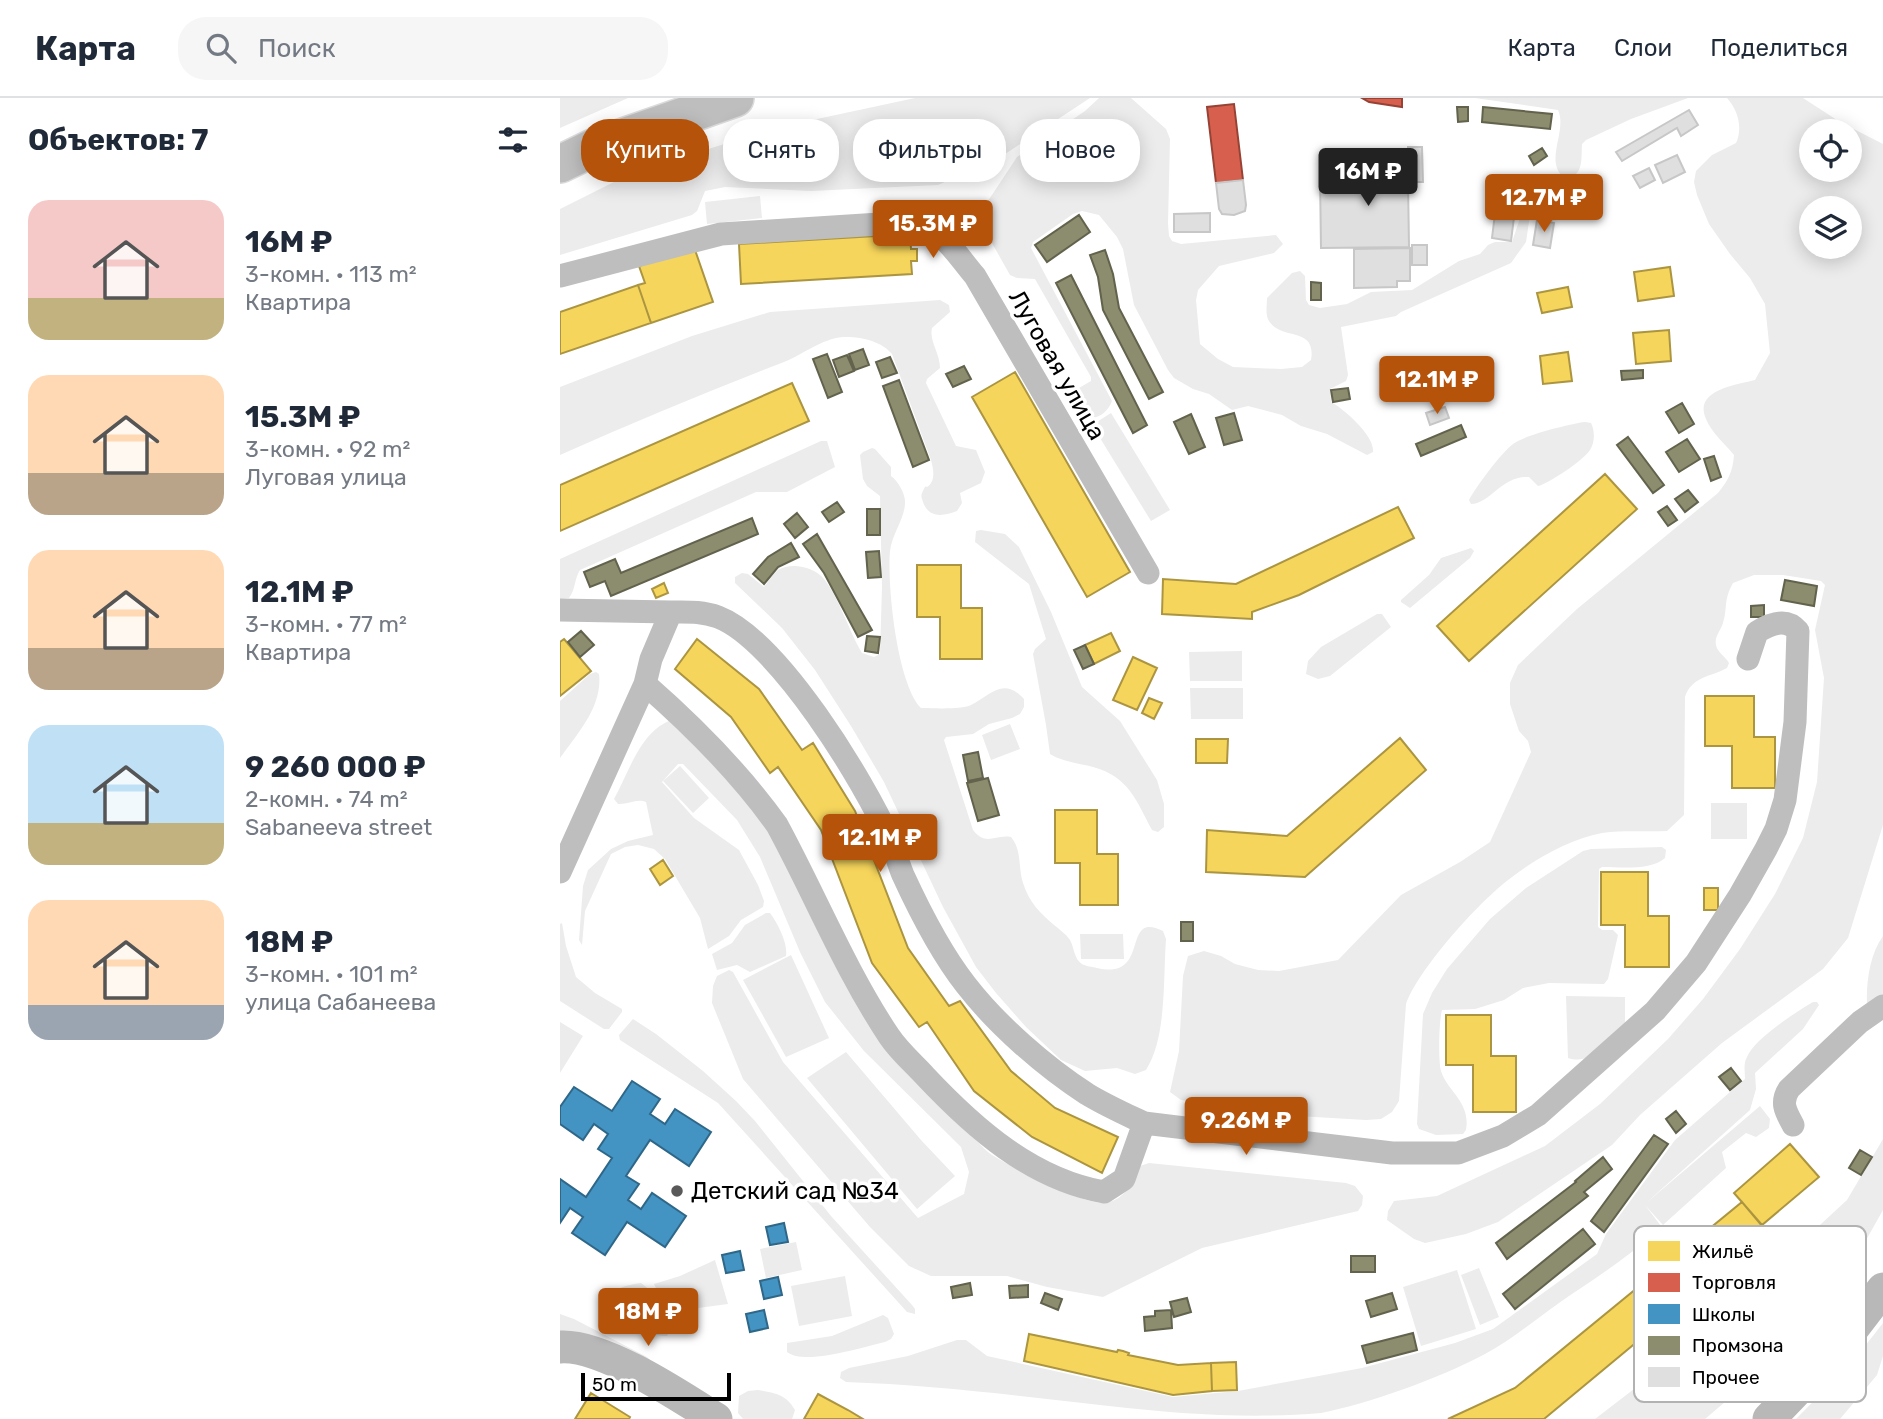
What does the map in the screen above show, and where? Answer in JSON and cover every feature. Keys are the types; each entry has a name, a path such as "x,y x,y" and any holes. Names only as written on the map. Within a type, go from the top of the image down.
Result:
{"main road":[{"path":"560,164 595,147 735,98"}],"street":[{"name":"Луговая улица","path":"560,276 720,234 911,222 926,225 941,235 975,276 1148,573"},
{"path":"560,610 695,612 718,617 738,629 769,656 823,725 853,770 891,840 902,872 924,917 965,985 989,1011 1058,1074 1089,1095 1144,1123 1392,1153 1458,1153 1503,1136 1538,1115 1655,1011 1696,962 1740,895 1776,829 1786,800 1793,736 1798,631 1789,624 1768,625 1757,632 1748,659"},
{"path":"560,872 645,684 651,659 671,612"},
{"path":"645,684 704,740 777,825 855,982 891,1039 943,1096 997,1144 1025,1163 1084,1188 1104,1192 1124,1179 1144,1123"},
{"path":"1793,1125 1784,1107 1784,1096 1789,1088 1860,1022 1883,1006"},
{"path":"1866,1311 1883,1289"},
{"path":"560,1347 592,1351 664,1386 716,1419"},
{"path":"1769,1419 1785,1402"}],"shaded area":[{"path":"560,98 628,98 560,128"},
{"path":"915,98 1090,98 1058,119 1020,119 1020,144 1006,153 1006,119 853,119 853,182 945,182 938,185 811,191 725,187 705,191 697,211 692,215 560,255 560,209 614,182 709,182 709,149 723,144 723,182 839,182 839,119 817,119"},
{"path":"1099,98 1131,98 1166,129 1170,139 1168,223 1172,241 1181,244 1276,235 1283,244 1274,253 1219,266 1198,290 1196,300 1200,344 1233,367 1281,369 1302,367 1311,360 1309,342 1274,327 1267,316 1267,298 1292,273 1300,271 1305,276 1306,300 1309,305 1320,308 1347,304 1371,292 1412,290 1459,261 1480,254 1488,245 1495,242 1512,242 1525,203 1530,196 1540,196 1542,199 1541,204 1530,215 1526,242 1511,263 1396,316 1341,327 1348,375 1346,381 1330,389 1331,402 1351,417 1369,438 1373,452 1367,455 1282,415 1248,406 1232,410 1209,394 1193,389 1174,378 1134,305 1123,249 1117,237 1099,215 1082,211 1073,214 1033,242 1031,248 1112,401 1104,413 1091,418 1076,391 1091,381 1091,377 1035,279 1010,275 979,220 982,210 1000,182 1006,182 1006,174 1020,155 1020,182 1140,182 1140,119 1073,119"},
{"path":"1475,98 1688,98 1631,119 1586,140 1582,144 1579,170 1566,179 1556,165 1560,128 1558,110"},
{"path":"1727,98 1803,98 1835,119 1799,119 1799,182 1862,182 1862,133 1883,144 1883,825 1848,938 1823,969 1722,1043 1640,1115 1612,1145 1498,1222 1466,1234 1425,1243 1414,1239 1387,1220 1388,1211 1394,1201 1437,1196 1545,1146 1600,1104 1668,1039 1703,999 1740,949 1775,894 1803,838 1817,782 1824,678 1815,630 1825,585 1821,581 1783,575 1754,575 1733,583 1716,642 1718,650 1729,663 1727,668 1697,681 1685,697 1684,815 1667,831 1602,833 1576,840 1537,860 1477,908 1434,957 1406,1004 1399,1101 1392,1112 1381,1119 1281,1115 1181,1100 1170,1092 1179,1051 1183,976 1188,956 1204,951 1235,964 1258,970 1279,971 1338,960 1401,895 1490,842 1531,752 1528,741 1519,731 1510,704 1510,683 1518,665 1577,609 1718,493 1725,484 1734,455 1708,424 1704,409 1706,401 1718,390 1755,380 1770,353 1765,304 1750,278 1709,224 1694,182 1696,171 1712,155 1736,143 1739,125 1737,114"},
{"path":"760,196 762,218 707,224 705,202"},
{"path":"940,300 949,305 950,312 932,328 940,368 926,383 956,446 976,450 985,472 981,483 960,493 962,503 957,511 937,515 926,507 922,494 932,481 931,460 892,354 870,340 856,337 827,341 784,362 560,455 560,387 692,336 770,312"},
{"path":"1111,413 1170,510 1151,521 1092,425"},
{"path":"1591,423 1593,444 1574,465 1538,486 1529,477 1511,480 1485,499 1471,504 1469,500 1477,487 1513,444 1558,427"},
{"path":"821,441 827,441 835,467 787,492 756,492 580,570 569,598 560,599 560,559"},
{"path":"872,448 891,467 891,476 897,482 905,500 903,516 890,551 889,566 895,633 913,695 921,708 966,707 1003,688 1016,692 1024,699 1020,714 989,724 973,734 946,737 944,740 973,830 987,839 1011,837 1017,847 1028,896 1068,938 1082,964 1114,969 1124,965 1131,956 1142,930 1150,927 1163,931 1166,939 1161,1025 1153,1057 1146,1070 1135,1074 1117,1068 1085,1071 1061,1060 1026,1027 996,993 976,967 943,907 884,782 851,726 815,670 782,628 735,583 735,577 742,573 748,574 764,587 778,570 790,566 815,571 829,586 862,653 874,657 880,654 880,496 867,486 863,479 860,455"},
{"path":"976,531 1005,534 1019,547 1051,612 1082,687 1120,721 1157,780 1164,804 1164,827 1158,832 1152,830 1130,791 1115,777 1105,771 1065,761 1050,754 1033,654 1046,639 1029,584 975,542"},
{"path":"1471,548 1474,551 1470,558 1410,608 1401,602 1429,575 1441,558"},
{"path":"1377,614 1382,614 1391,627 1330,676 1318,679 1306,674 1308,661 1321,647"},
{"path":"1242,651 1242,681 1190,681 1189,652"},
{"path":"590,674 599,674 599,686 593,708 560,758 560,701"},
{"path":"1190,688 1243,688 1243,719 1191,719"},
{"path":"669,721 761,809 843,972 976,1140 992,1155 1047,1184 1093,1202 1103,1203 1117,1199 1131,1184 1140,1166 1149,1163 1346,1183 1355,1186 1363,1196 1358,1211 1202,1248 1103,1297 1047,1287 1007,1276 931,1276 909,1266 870,1227 743,1079 712,1003 713,986 717,976 729,970 733,972 783,1062 918,1218 964,1194 969,1172 961,1147 864,1051 825,1002 800,952 760,857 737,820 683,764 678,764 662,782 694,818 739,850 758,885 764,901 763,907 741,920 729,936 708,949 700,918 665,859 654,849 638,845 625,847 611,854 585,911 582,945 579,940 583,886 588,870 611,849 628,841 653,835 646,802 618,804 614,799 650,734"},
{"path":"1010,724 1020,749 991,760 982,735"},
{"path":"680,766 709,798 693,813 663,781"},
{"path":"1711,803 1747,803 1747,839 1711,839"},
{"path":"1662,847 1666,850 1665,858 1652,865 1599,869 1598,927 1602,930 1613,930 1618,935 1608,979 1604,984 1549,983 1523,988 1504,1000 1475,1009 1442,1010 1439,1040 1441,1071 1462,1104 1467,1120 1466,1130 1463,1134 1436,1135 1419,1129 1417,1124 1423,1014 1447,969 1490,919 1526,888 1583,851"},
{"path":"770,913 779,928 786,956 750,972 737,965 717,970 712,954 732,943 745,925"},
{"path":"562,923 576,977 595,993 622,1009 609,1029 604,1029 560,1001"},
{"path":"1080,934 1123,934 1124,959 1081,959"},
{"path":"1883,936 1883,999 1867,1004 1870,968"},
{"path":"791,955 829,1038 786,1057 743,980"},
{"path":"1566,996 1625,997 1625,1024 1593,1055 1568,1058"},
{"path":"1813,1002 1819,1005 1803,1029 1755,1073 1756,1089 1750,1110 1645,1204 1760,1106 1770,1119 1769,1128 1756,1137 1746,1133 1722,1152 1726,1168 1663,1225 1645,1205 1661,1226 1634,1226 1634,1250 1625,1257 1495,1348 1427,1381 1321,1413 1242,1416 1162,1411 945,1388 846,1382 840,1378 841,1372 849,1368 966,1340 987,1356 1173,1397 1238,1391 1362,1368 1455,1343 1493,1329 1597,1254 1606,1234 1675,1140 1745,1079 1745,1062 1751,1050 1776,1026"},
{"path":"633,1019 703,1071 736,1101 831,1216 912,1305 915,1314 907,1312 718,1103 620,1040 619,1035"},
{"path":"560,1022 583,1036 560,1073"},
{"path":"846,1052 955,1176 917,1209 807,1078"},
{"path":"1883,1139 1883,1210 1866,1240 1866,1226 1819,1226 1847,1200"},
{"path":"796,1242 802,1270 766,1278 760,1249"},
{"path":"715,1260 728,1304 668,1312 654,1284"},
{"path":"1479,1268 1499,1317 1480,1325 1461,1275"},
{"path":"1457,1270 1476,1329 1421,1346 1403,1287"},
{"path":"845,1276 852,1316 799,1326 791,1286"},
{"path":"641,1283 657,1298 667,1316 670,1330 667,1336 632,1325 601,1305 602,1300 615,1290"},
{"path":"560,1314 574,1319 651,1361 560,1333"},
{"path":"883,1315 888,1318 894,1334 885,1342 820,1356 795,1356 787,1352 787,1343 832,1336"},
{"path":"1883,1323 1883,1356 1877,1375 1866,1388 1866,1345"},
{"path":"1634,1389 1634,1402 1725,1402 1705,1419 1595,1419"},
{"path":"758,1390 784,1397 795,1410 792,1419 743,1419 738,1413 739,1396"},
{"path":"1813,1402 1854,1402 1840,1419 1796,1419"}],"building: Жильё":[{"path":"910,234 911,249 917,249 917,261 911,261 912,274 741,284 739,244"},
{"path":"694,247 713,302 651,323 638,285 645,283 639,266"},
{"path":"1670,267 1674,296 1638,301 1634,272"},
{"path":"638,285 651,323 560,354 560,312"},
{"path":"1568,287 1572,307 1542,313 1537,293"},
{"path":"1669,330 1671,361 1636,364 1633,333"},
{"path":"1568,352 1572,381 1543,384 1540,356"},
{"path":"1015,372 1130,572 1087,597 972,397"},
{"path":"792,383 809,421 560,531 560,485"},
{"path":"1605,474 1637,509 1469,661 1437,626"},
{"path":"1398,507 1414,538 1299,595 1252,612 1252,619 1162,614 1163,579 1236,584"},
{"path":"917,565 961,565 961,608 982,608 982,659 940,659 940,617 917,617"},
{"path":"664,583 668,593 656,598 652,589"},
{"path":"1111,633 1120,651 1094,664 1085,645"},
{"path":"564,639 591,671 560,696 560,642"},
{"path":"697,639 759,689 802,750 813,743 855,811 908,948 949,1006 960,1001 1011,1071 1055,1108 1118,1137 1102,1173 1032,1137 974,1091 927,1022 919,1027 872,963 821,830 778,767 770,773 731,717 675,669"},
{"path":"1133,657 1157,668 1137,710 1113,700"},
{"path":"1705,696 1754,696 1754,737 1775,737 1775,788 1732,788 1732,746 1705,746"},
{"path":"1149,698 1162,703 1154,719 1142,713"},
{"path":"1400,738 1426,770 1305,877 1206,872 1207,830 1287,836"},
{"path":"1196,739 1228,739 1227,763 1196,763"},
{"path":"1055,810 1097,810 1097,854 1118,854 1118,905 1080,905 1080,863 1055,863"},
{"path":"663,860 673,876 660,885 650,869"},
{"path":"1601,872 1648,872 1648,916 1669,916 1669,967 1625,967 1625,925 1601,925"},
{"path":"1704,888 1718,888 1718,910 1704,910"},
{"path":"1446,1015 1491,1015 1491,1056 1516,1056 1516,1112 1473,1112 1473,1065 1446,1065"},
{"path":"1790,1144 1819,1177 1762,1225 1734,1193"},
{"path":"1742,1202 1762,1226 1713,1226"},
{"path":"1634,1290 1634,1344 1544,1419 1448,1419 1515,1388"},
{"path":"1029,1334 1123,1351 1129,1353 1128,1355 1178,1365 1211,1363 1212,1391 1173,1395 1024,1361"},
{"path":"1236,1362 1237,1390 1212,1391 1211,1363"},
{"path":"591,1393 630,1417 629,1419 575,1419"},
{"path":"818,1394 848,1410 863,1419 804,1419"}],"building: Торговля":[{"path":"1362,98 1402,98 1402,107 1369,102"},
{"path":"1234,104 1243,180 1216,183 1207,107"}],"building: Школы":[{"path":"632,1081 660,1099 650,1114 665,1124 675,1109 711,1132 689,1166 650,1140 626,1176 639,1184 628,1200 641,1209 652,1193 686,1216 665,1247 627,1222 605,1255 572,1233 583,1217 570,1208 560,1223 560,1179 586,1197 612,1158 598,1149 608,1134 594,1124 583,1140 560,1124 560,1107 574,1087 612,1111"},
{"path":"784,1223 788,1242 770,1245 766,1227"},
{"path":"740,1251 744,1270 726,1273 722,1255"},
{"path":"778,1277 782,1295 764,1299 760,1281"},
{"path":"764,1310 768,1328 750,1332 746,1314"}],"building: Промзона":[{"path":"1457,107 1468,107 1468,121 1458,122"},
{"path":"1483,107 1552,114 1550,129 1482,122"},
{"path":"1542,148 1547,156 1534,165 1529,156"},
{"path":"961,212 971,218 961,235 952,229"},
{"path":"1079,215 1090,232 1047,262 1035,245"},
{"path":"1105,250 1113,274 1119,308 1163,392 1149,399 1103,310 1098,277 1090,255"},
{"path":"1071,275 1147,425 1133,433 1056,283"},
{"path":"1311,282 1321,283 1321,300 1311,300"},
{"path":"863,349 869,365 855,370 849,354"},
{"path":"827,354 842,392 828,398 813,359"},
{"path":"847,355 854,371 839,377 833,360"},
{"path":"890,357 897,373 882,378 876,362"},
{"path":"964,366 971,379 953,387 946,374"},
{"path":"1643,370 1643,378 1622,380 1621,371"},
{"path":"899,380 929,460 913,467 883,386"},
{"path":"1348,388 1350,399 1333,402 1331,390"},
{"path":"1682,403 1694,424 1679,433 1666,412"},
{"path":"1234,413 1242,440 1224,445 1216,418"},
{"path":"1191,414 1205,447 1189,454 1174,422"},
{"path":"1461,425 1466,437 1421,456 1416,444"},
{"path":"1628,437 1664,485 1653,493 1617,445"},
{"path":"1687,439 1700,459 1679,472 1666,452"},
{"path":"1714,456 1721,477 1711,481 1704,459"},
{"path":"1688,490 1698,502 1685,512 1675,499"},
{"path":"837,502 844,512 829,522 822,512"},
{"path":"1667,506 1677,520 1668,526 1658,512"},
{"path":"867,509 880,509 880,535 867,535"},
{"path":"797,513 808,527 795,538 784,524"},
{"path":"752,518 758,534 611,596 605,581 590,587 584,572 615,559 621,573"},
{"path":"817,534 872,630 858,637 824,573 803,544"},
{"path":"791,543 799,557 778,567 764,584 753,574 768,557"},
{"path":"879,551 881,577 868,578 866,552"},
{"path":"1785,580 1817,586 1814,606 1781,600"},
{"path":"1764,605 1764,617 1751,617 1751,606"},
{"path":"581,631 594,645 580,657 568,642"},
{"path":"867,636 880,637 878,653 865,651"},
{"path":"1085,645 1094,664 1083,669 1074,650"},
{"path":"978,752 983,778 968,781 963,755"},
{"path":"988,778 999,815 978,821 967,783"},
{"path":"1181,922 1193,922 1193,941 1181,941"},
{"path":"1731,1068 1741,1081 1730,1090 1719,1077"},
{"path":"1676,1111 1686,1124 1676,1133 1666,1119"},
{"path":"1654,1135 1668,1144 1604,1232 1591,1221"},
{"path":"1860,1150 1872,1157 1861,1175 1849,1168"},
{"path":"1603,1157 1612,1169 1584,1192 1588,1196 1507,1259 1496,1243 1576,1182"},
{"path":"1583,1229 1595,1244 1515,1309 1503,1294"},
{"path":"1351,1256 1375,1256 1375,1272 1351,1272"},
{"path":"970,1283 972,1295 953,1298 951,1287"},
{"path":"1028,1285 1028,1297 1010,1298 1009,1286"},
{"path":"1045,1293 1062,1299 1058,1310 1041,1303"},
{"path":"1392,1293 1397,1309 1371,1317 1366,1301"},
{"path":"1187,1298 1191,1312 1174,1317 1170,1302"},
{"path":"1171,1310 1172,1328 1145,1331 1144,1317 1155,1316 1155,1311"},
{"path":"1413,1333 1417,1350 1367,1363 1362,1346"}],"building: Прочее":[{"path":"1689,110 1698,125 1681,136 1677,128 1622,161 1616,152"},
{"path":"1408,147 1422,147 1423,182 1408,182 1409,247 1321,248 1320,177 1408,176"},
{"path":"1677,155 1685,172 1663,183 1655,165"},
{"path":"1649,168 1655,180 1640,188 1633,176"},
{"path":"1243,180 1245,211 1234,215 1222,214 1216,183"},
{"path":"1210,213 1210,232 1174,232 1174,214"},
{"path":"1495,214 1514,217 1511,241 1492,238"},
{"path":"1537,220 1554,223 1550,248 1533,245"},
{"path":"1412,245 1427,245 1427,265 1412,265"},
{"path":"1410,248 1410,281 1397,281 1397,287 1354,288 1354,249"},
{"path":"1445,407 1449,418 1430,425 1426,413"}],"place":[{"name":"Детский сад №34","path":"677,1191"}]}
